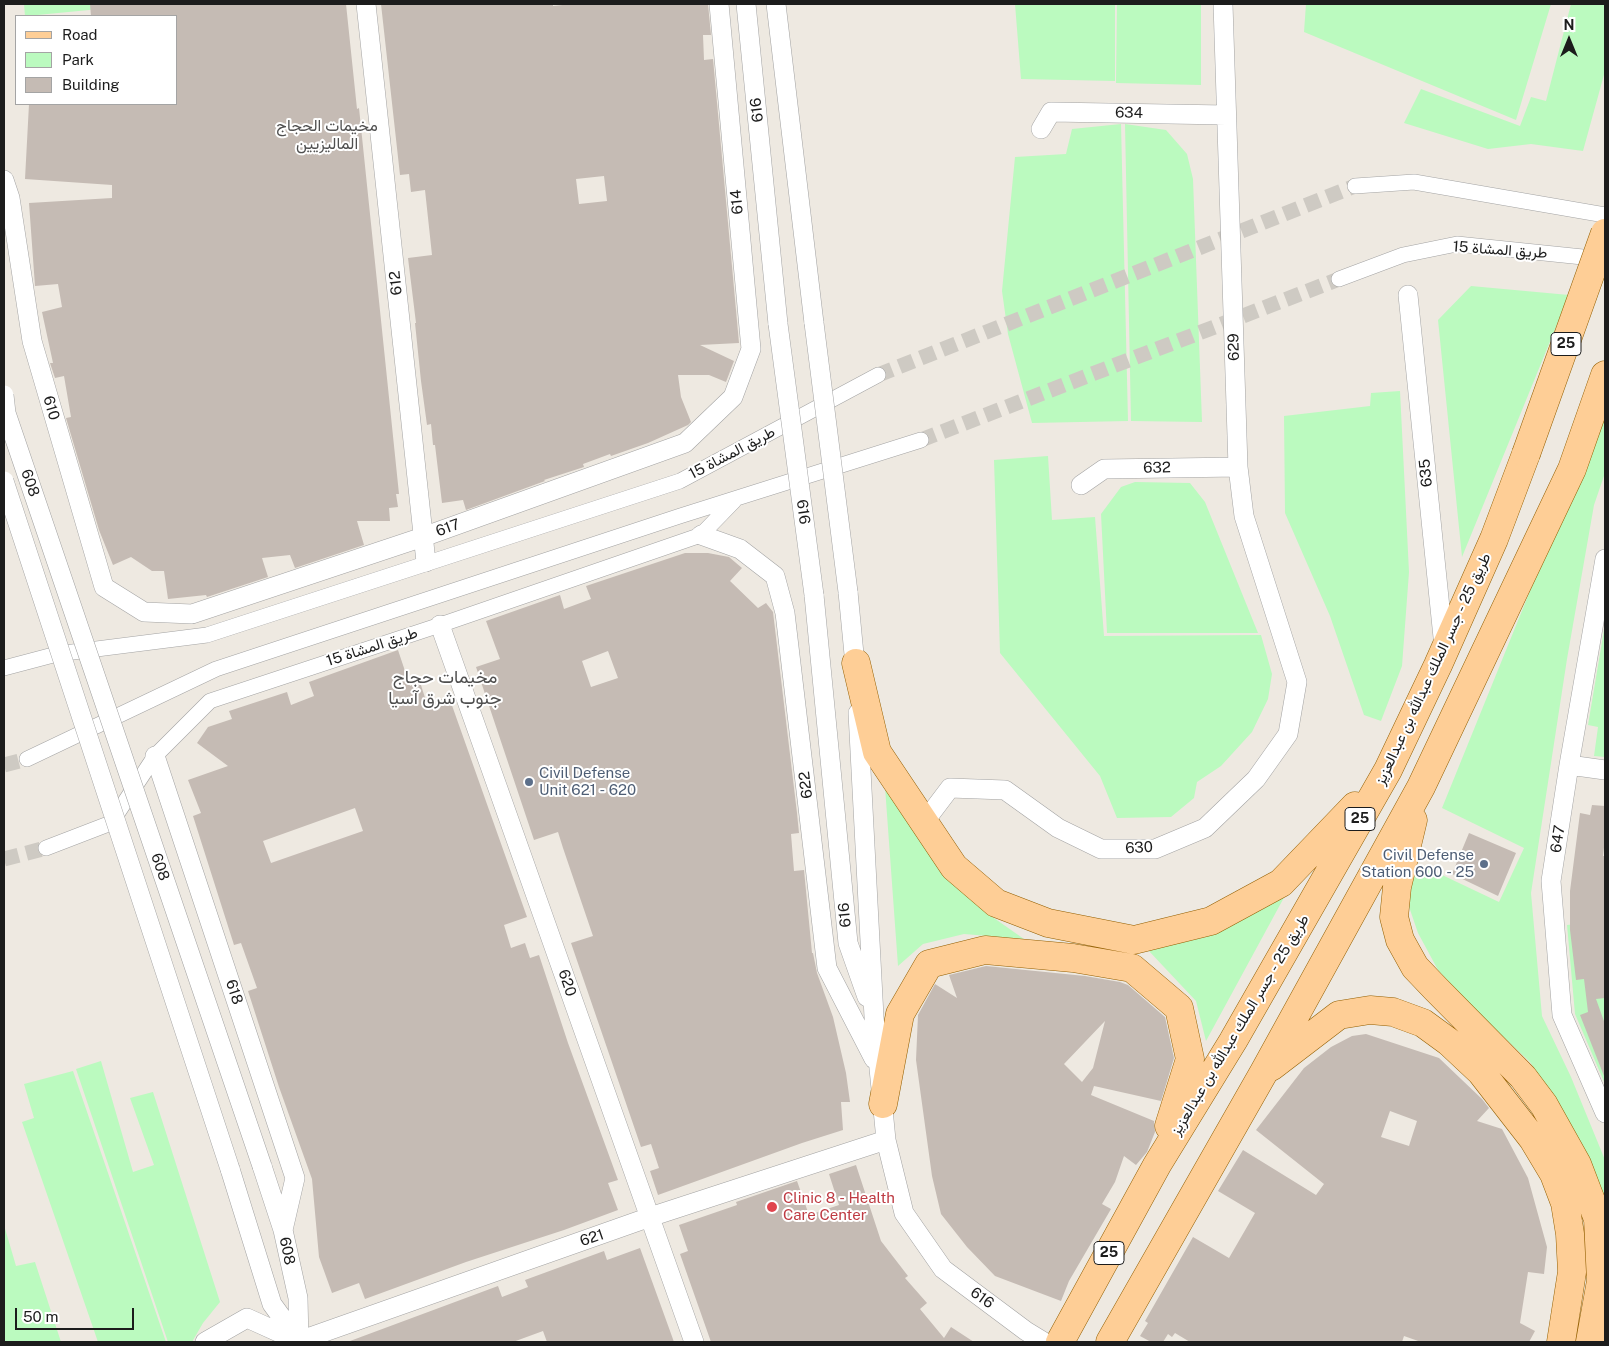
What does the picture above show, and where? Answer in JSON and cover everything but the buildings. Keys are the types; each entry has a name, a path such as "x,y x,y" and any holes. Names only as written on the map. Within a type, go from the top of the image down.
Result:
{"main road":[{"name":"طريق 25 - جسر الملك عبدالله بن عبدالعزيز","path":"1060,1342 1157,1165 1233,1041 1388,770 1494,539 1605,233"},
{"name":"25","path":"1110,1342 1264,1072 1421,787 1572,469 1605,375"},
{"path":"856,663 877,752 954,867 996,903 1048,922 1134,940 1211,921 1281,883 1388,770"},
{"path":"1421,787 1397,887 1394,917 1400,940 1420,973 1523,1077 1544,1105 1577,1164 1598,1219 1601,1281 1590,1342"},
{"path":"883,1104 900,1014 929,964 985,950 1073,958 1132,968 1179,1008 1190,1059 1157,1165"},
{"path":"1264,1072 1339,1015 1370,1010 1393,1012 1423,1023 1449,1042 1482,1072 1533,1139 1554,1174 1562,1196 1570,1234 1572,1272 1562,1342"}],"street":[{"name":"612","path":"366,4 426,562"},
{"name":"614","path":"719,4 751,348 733,397"},
{"name":"616","path":"746,4 778,324 814,595 848,943 874,1017"},
{"name":"616","path":"776,4 856,663 874,1017 886,1140 904,1213 942,1269 1022,1336 1044,1342"},
{"name":"629","path":"1223,4 1238,467 1244,516 1297,682"},
{"name":"634","path":"1041,129 1051,112 1226,114"},
{"name":"610","path":"4,180 10,198 32,341 104,588 144,612"},
{"path":"1355,186 1414,182 1605,215"},
{"name":"طريق المشاة 15","path":"1339,278 1403,255 1457,244 1605,259"},
{"name":"635","path":"1408,295 1444,650"},
{"name":"طريق المشاة 15","path":"4,668 57,654 207,635 426,562 680,481 878,375"},
{"name":"608","path":"4,395 6,413 283,1230 298,1298 299,1342"},
{"name":"617","path":"144,612 192,614 423,537 685,443 733,397"},
{"name":"طريق المشاة 15","path":"27,758 216,669 680,516 921,440"},
{"name":"632","path":"1081,485 1104,469 1238,467"},
{"name":"608","path":"4,481 230,1169 272,1304 299,1342"},
{"name":"طريق المشاة 15","path":"46,848 111,823 156,756 210,701 440,625 701,535 737,499"},
{"name":"622","path":"701,535 740,548 775,576 785,613 827,968 879,1069"},
{"name":"647","path":"1605,559 1569,765 1552,882 1562,1015 1605,1113"},
{"name":"620","path":"440,625 694,1342"},
{"name":"630","path":"925,822 950,788 1005,790 1058,828 1101,849 1156,849 1206,828 1256,779 1288,734 1297,682"},
{"name":"618","path":"156,756 295,1178 283,1230"},
{"path":"1569,765 1605,770"},
{"name":"621","path":"299,1342 650,1217 886,1140"},
{"path":"205,1342 247,1318 299,1342"}],"green space":[{"path":"24,4 151,4 36,15 25,15"},
{"path":"1015,4 1115,4 1115,81 1021,79"},
{"path":"1117,4 1201,4 1201,85 1116,83"},
{"path":"1306,4 1551,4 1516,120 1304,32"},
{"path":"1571,4 1605,4 1605,71 1583,151 1531,144 1488,149 1404,123 1421,89 1520,126 1531,97 1546,101"},
{"path":"1121,124 1128,421 1032,423 1008,334 1002,291 1015,157 1066,154 1072,129"},
{"path":"1125,124 1166,130 1187,154 1193,179 1202,422 1131,421"},
{"path":"1471,286 1569,295 1462,557 1438,320"},
{"path":"1400,391 1409,572 1402,666 1381,721 1364,715 1330,616 1285,513 1284,416 1370,406 1371,393"},
{"path":"1605,406 1605,473 1594,505 1567,659 1531,893 1542,1016 1571,1077 1605,1160 1605,1209 1569,1122 1530,1062 1476,1011 1438,970 1418,933 1406,898 1419,864 1499,902 1524,848 1442,808"},
{"path":"1048,456 1052,520 1095,517 1104,636 1261,635 1272,674 1268,699 1252,732 1221,766 1197,782 1194,798 1171,817 1117,818 1100,776 1000,653 994,460"},
{"path":"1135,482 1190,483 1205,502 1258,633 1107,633 1101,514 1121,487"},
{"path":"1605,624 1605,757 1594,756 1598,727 1588,725"},
{"path":"885,787 936,864 991,916 1024,939 964,934 923,944 898,966"},
{"path":"1287,892 1206,1041 1196,1001 1148,950 1206,937"},
{"path":"1605,921 1605,1084 1575,1014 1567,925"},
{"path":"101,1061 133,1172 154,1165 130,1098 153,1092 220,1302 203,1323 192,1342 168,1342 76,1069"},
{"path":"73,1071 166,1342 98,1342 22,1122 34,1118 24,1084"},
{"path":"4,1225 16,1266 35,1262 61,1342 4,1342"}],"tunnel":[{"path":"878,375 1355,186"},
{"path":"921,440 1339,279"},
{"path":"4,765 27,759"},
{"path":"4,859 46,848"}],"place":[{"name":"Civil Defense Unit 621 - 620","path":"529,782"},
{"name":"Civil Defense Station 600 - 25","path":"1484,864"},
{"name":"Clinic 8 - Health Care Center","path":"772,1207"}],"district":[{"name":"مخيمات الحجاج الماليزيين","path":"327,135"},
{"name":"مخيمات حجاج جنوب شرق آسيا","path":"445,688"}]}
